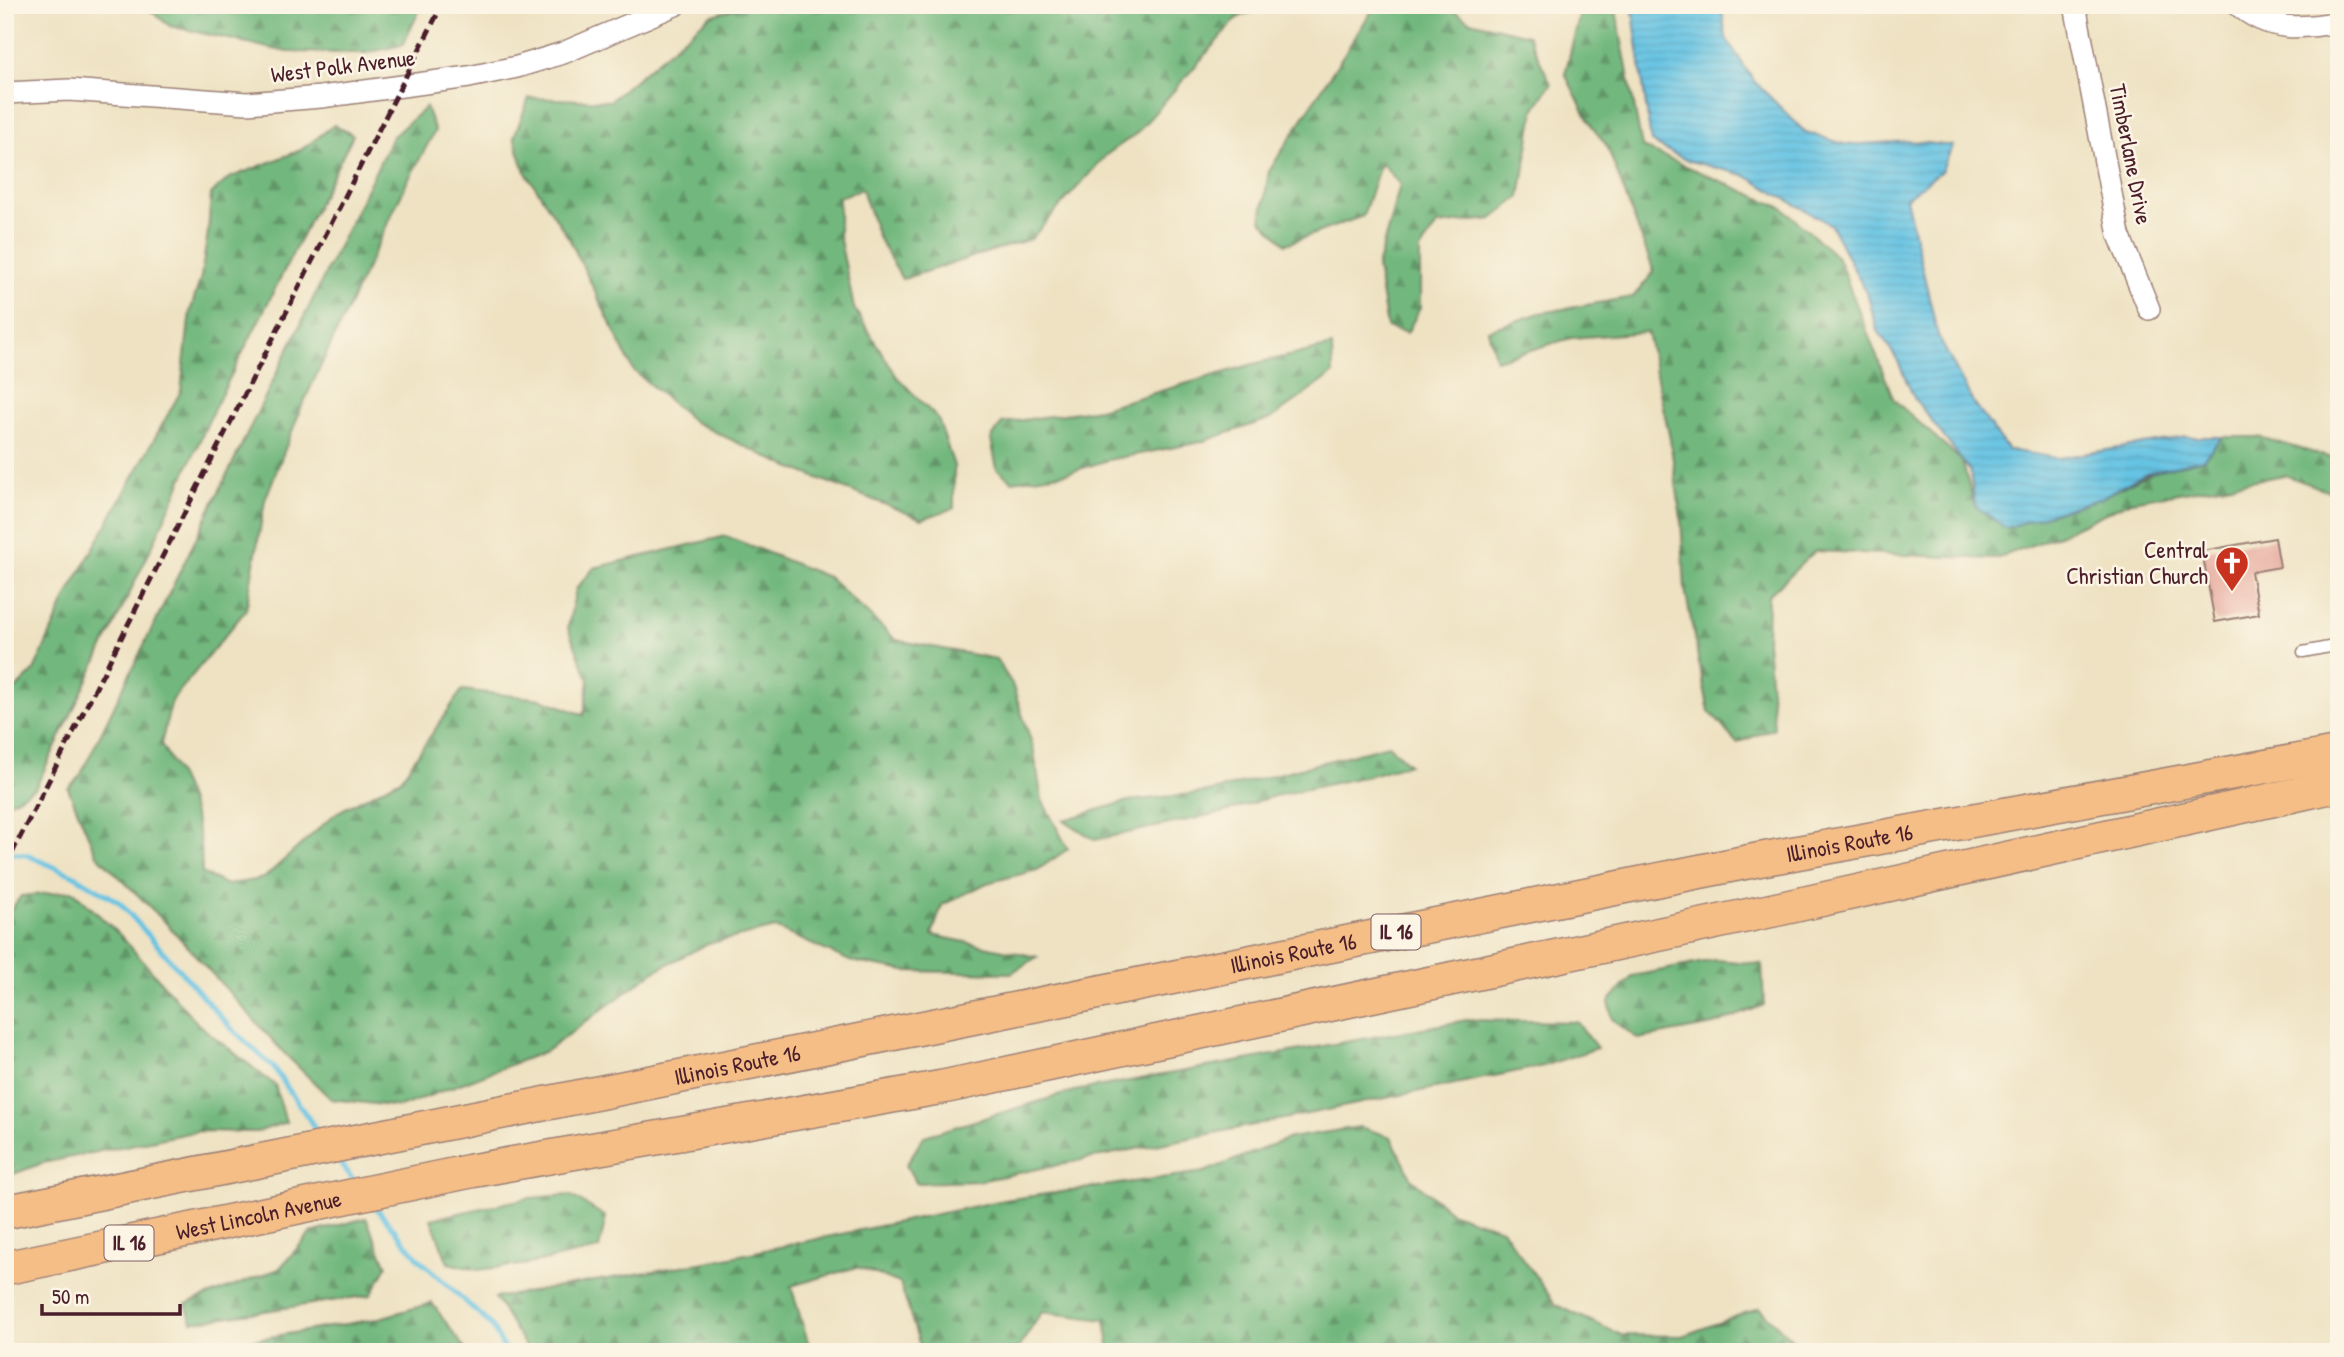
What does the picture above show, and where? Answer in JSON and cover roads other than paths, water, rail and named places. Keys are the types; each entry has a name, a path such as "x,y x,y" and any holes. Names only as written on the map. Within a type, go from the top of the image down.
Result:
{"main road":[{"name":"Illinois Route 16","path":"5,1212 1757,860 2339,753"},
{"name":"Illinois Route 16","path":"471,1171 957,1084 1783,908 2339,785"},
{"name":"West Lincoln Avenue","path":"5,1268 471,1171"}],"street":[{"name":"West Polk Avenue","path":"5,93 69,90 247,103 321,97 469,77 517,67 563,53 675,5"},
{"name":"Timberlane Drive","path":"2075,5 2119,235 2149,309"},
{"path":"2238,5 2268,24 2290,29 2339,22"}],"lane":[{"path":"2303,652 2339,645"}],"water":[{"path":"1632,5 1721,5 1726,38 1754,81 1805,132 1847,145 1910,141 1953,146 1941,171 1906,198 1938,336 1973,402 2008,450 2058,458 2186,437 2222,437 2203,459 2146,473 2101,498 2006,528 1975,506 1970,471 1914,398 1897,359 1877,329 1868,296 1831,225 1744,175 1686,160 1651,142"}],"waterway":[{"path":"5,852 27,855 75,876 119,902 230,1027 273,1067 322,1138"},
{"path":"336,1158 356,1183"},
{"path":"373,1204 420,1260 491,1325 506,1352"}],"railway":[{"path":"5,867 442,5"}],"place":[{"name":"Central Christian Church","path":"2232,593"}]}
